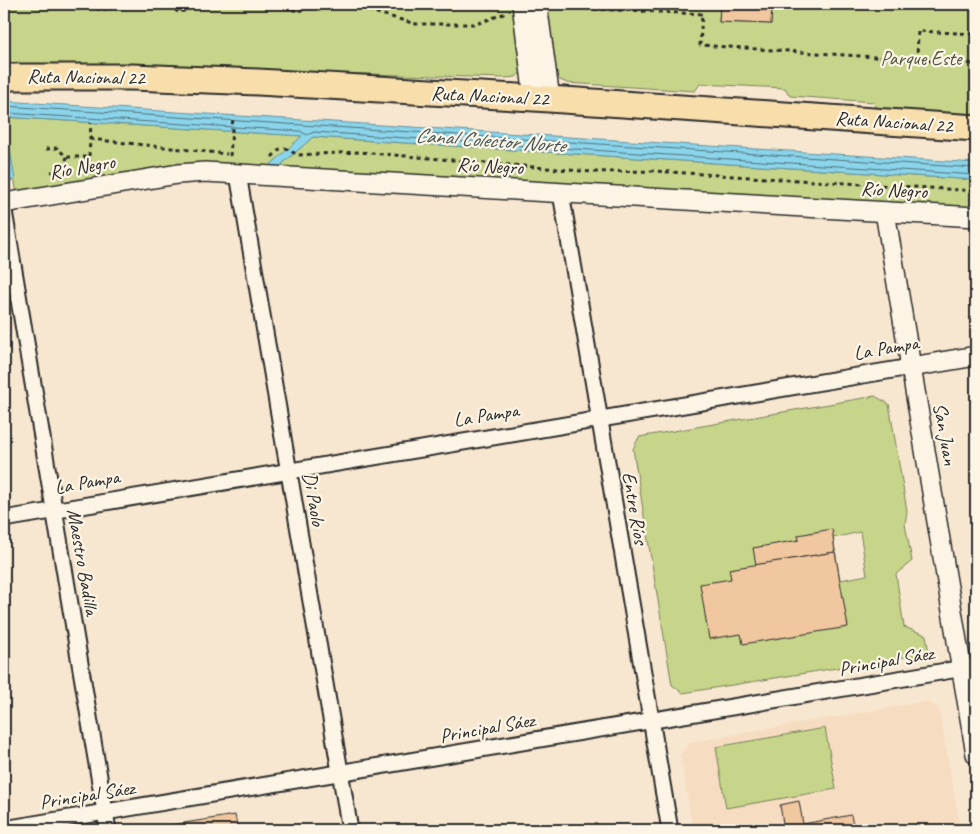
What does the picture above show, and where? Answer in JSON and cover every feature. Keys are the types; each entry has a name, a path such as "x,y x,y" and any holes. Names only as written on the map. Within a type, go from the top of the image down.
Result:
{"highway":[{"name":"Ruta Nacional 22","path":"4,77 196,79 542,99 976,128"}],"street":[{"path":"542,99 543,5"},
{"path":"515,8 542,99"},
{"name":"Río Negro","path":"4,203 187,172 205,172 234,168 561,193 976,217"},
{"name":"Di Paolo","path":"234,168 289,471 350,830"},
{"name":"Entre Ríos","path":"561,193 670,830"},
{"name":"Maestro Badilla","path":"4,211 108,830"},
{"name":"San Juan","path":"885,212 911,367 969,667 976,754"},
{"name":"La Pampa","path":"4,519 976,356"},
{"name":"Principal Sáez","path":"4,829 969,667"}],"path":[{"path":"41,4 50,7 56,4"},
{"path":"89,4 100,10 129,4"},
{"path":"169,4 180,13 200,4"},
{"path":"277,4 297,11 331,4"},
{"path":"346,4 416,24 476,24 515,8"},
{"path":"543,5 702,14 700,45 976,64"},
{"path":"917,60 918,31 976,34"},
{"path":"233,116 230,154 234,168"},
{"path":"88,176 91,123"},
{"path":"90,139 230,154"},
{"path":"46,150 57,148 67,157 89,157"},
{"path":"288,149 300,155 359,152 592,172 654,171 976,191"},
{"path":"51,172 62,170 67,157"}],"shaded area":[{"path":"927,701 939,709 961,830 693,830 680,755 690,742"}],"green space":[{"path":"4,4 516,4 523,71 516,77 505,78 4,65"},
{"name":"Parque Este","path":"545,4 720,4 719,22 771,24 772,5 765,4 933,4 976,6 976,116 875,108 874,102 790,96 785,88 700,84 695,91 567,83 560,80 555,74"},
{"path":"4,117 303,136 267,168 18,192"},
{"path":"313,137 976,180 976,210 283,168 282,164"},
{"path":"875,396 889,404 907,511 905,524 912,561 896,574 904,627 926,635 929,653 683,693 672,685 633,449 639,437","holes":["860,532 867,575 840,580 833,538"]},
{"path":"825,728 836,789 726,808 716,747"}],"water":[{"name":"Canal Colector Norte","path":"4,101 976,163 976,180 313,137 282,164 283,168 267,168 302,136 5,117 15,180 4,182"}],"building":[{"path":"720,4 772,5 771,24 719,22"},
{"path":"832,529 835,552 756,565 753,548 799,540 798,535"},
{"path":"835,552 848,627 743,644 741,634 709,639 700,584 731,579 729,569"},
{"path":"799,801 803,824 851,815 854,830 784,830 780,805"},
{"path":"235,815 238,830 166,830 165,826"}]}
